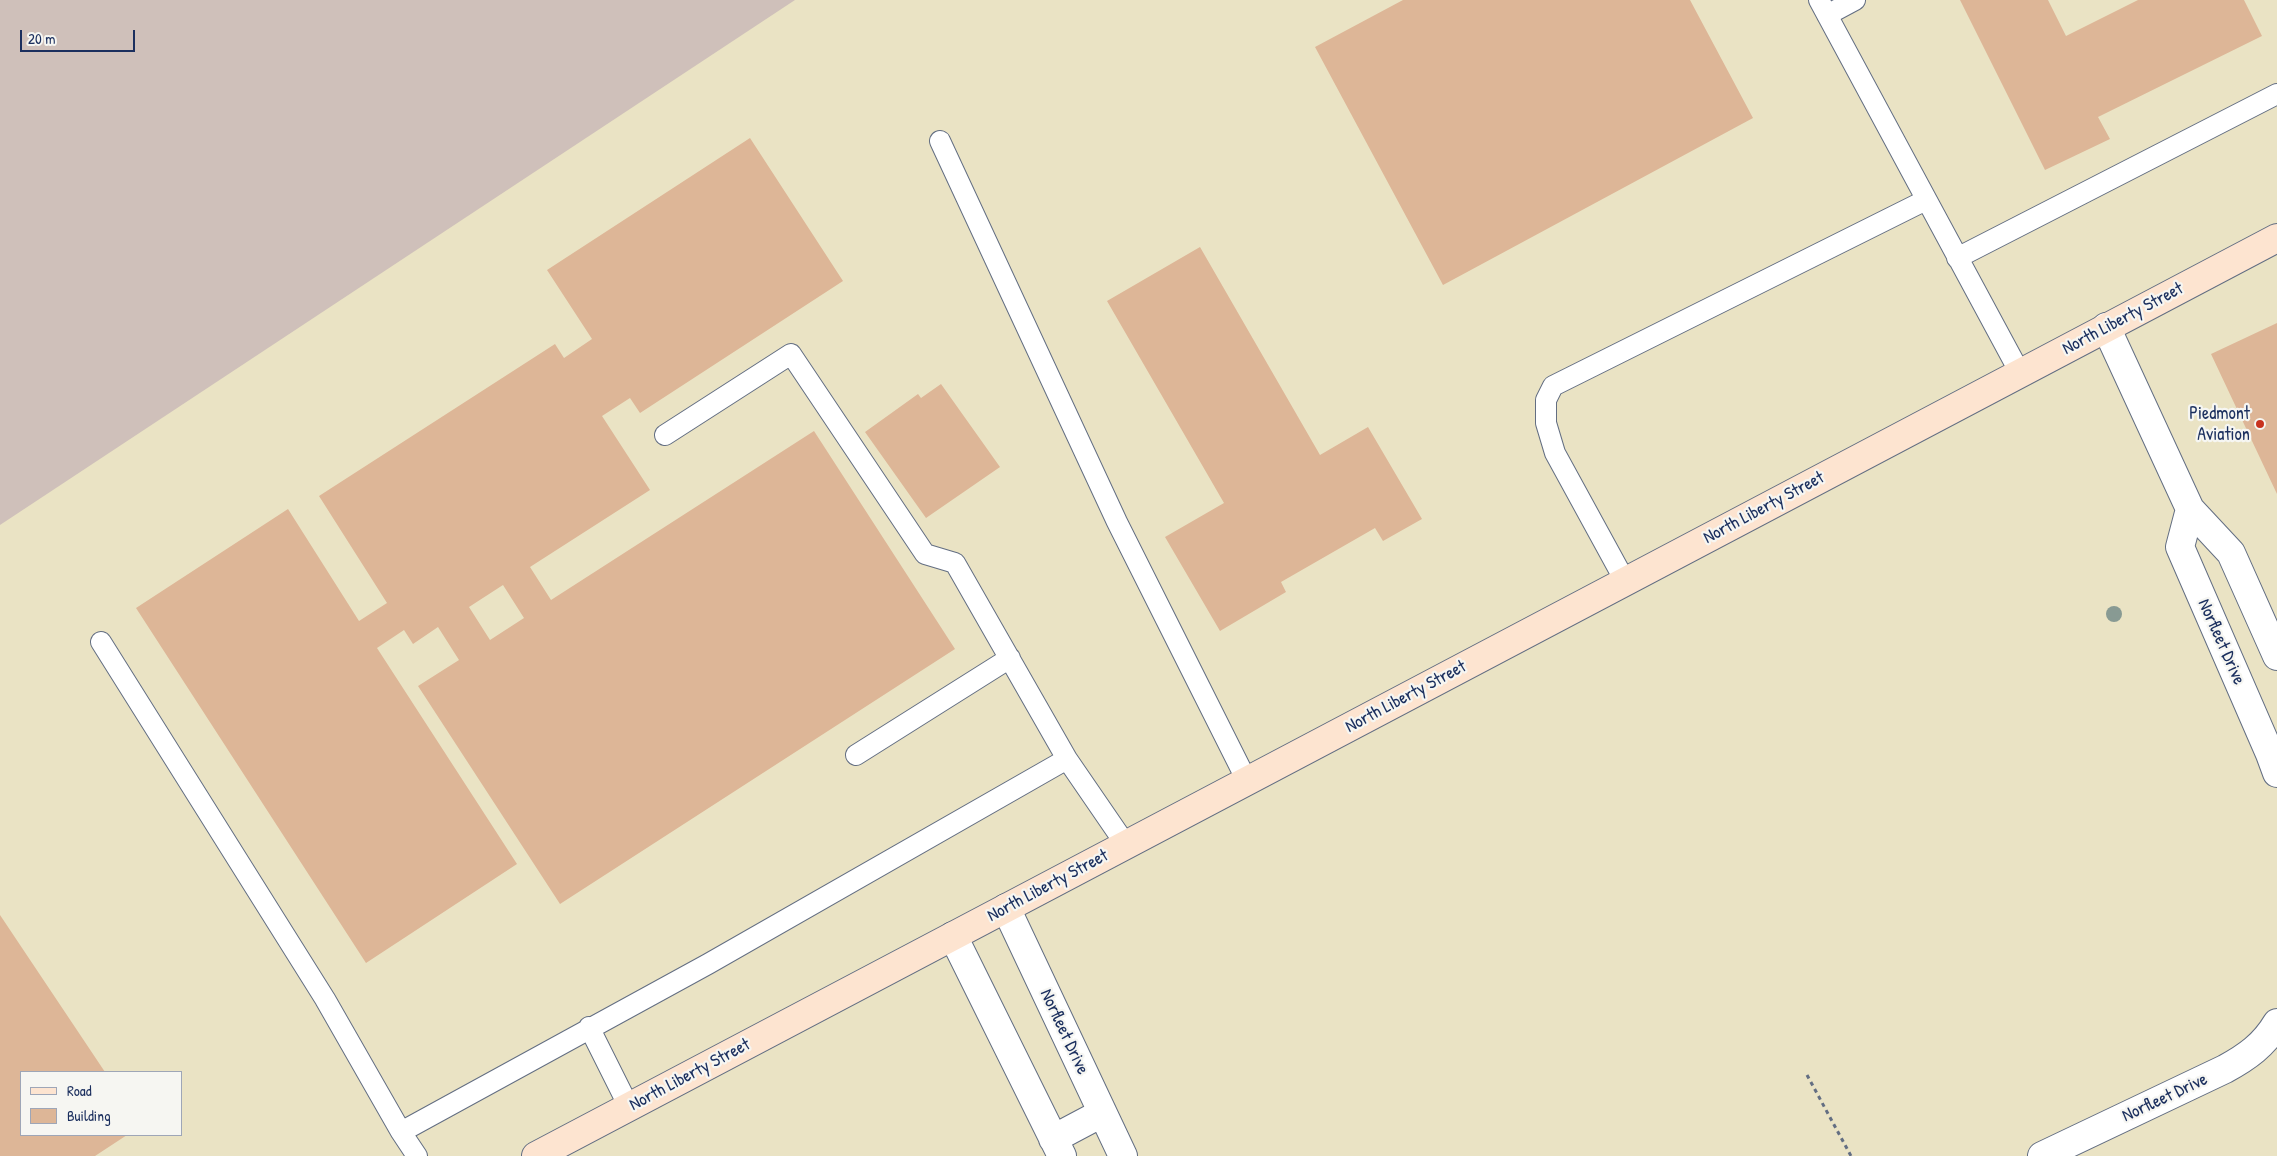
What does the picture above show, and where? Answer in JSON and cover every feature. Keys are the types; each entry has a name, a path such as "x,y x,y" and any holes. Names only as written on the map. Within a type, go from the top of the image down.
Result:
{"main road":[{"name":"North Liberty Street","path":"536,1156 2277,238"}],"street":[{"path":"2106,327 2190,510 2232,552 2277,656"},
{"name":"Norfleet Drive","path":"2190,510 2180,547 2277,773"},
{"name":"Norfleet Drive","path":"1006,908 1123,1156"},
{"path":"953,936 1058,1147 1102,1113"},
{"name":"Norfleet Drive","path":"2042,1156 2225,1069 2251,1054 2271,1034 2277,1024"}],"lane":[{"path":"1855,0 1823,8 2020,373"},
{"path":"1957,258 2277,94"},
{"path":"940,141 1116,522 1247,781"},
{"path":"1626,581 1555,453 1546,423 1546,400 1553,386 1926,200"},
{"path":"665,435 791,354 925,554 955,563 1067,759 1126,845"},
{"path":"101,642 325,999 417,1156"},
{"path":"856,755 1010,658"},
{"path":"402,1132 589,1027 708,964 1067,759"},
{"path":"589,1027 629,1107"}],"path":[{"path":"1806,1075 1852,1156"}],"shaded area":[{"path":"0,0 795,0 0,525"}],"building":[{"path":"1403,0 1690,0 1753,118 1443,285 1315,47"},
{"path":"1960,0 2048,0 2066,36 2138,0 2244,0 2262,36 2098,117 2110,139 2045,170"},
{"path":"750,138 843,281 640,413 630,398 602,416 650,490 530,567 551,600 814,431 955,649 560,904 418,686 459,660 438,627 413,644 404,630 377,648 517,864 366,963 136,608 288,509 359,621 387,603 319,496 555,344 564,358 592,339 547,270","holes":["503,585 524,618 490,640 469,607"]},
{"path":"1200,247 1320,455 1368,427 1422,519 1383,541 1375,528 1281,582 1286,592 1220,631 1165,537 1224,503 1107,301"},
{"name":"Piedmont Aviation","path":"2277,323 2277,494 2211,354"},
{"path":"941,384 1000,467 926,518 865,432 918,394 921,398"},
{"path":"0,915 104,1071 20,1071 20,1136 125,1136 95,1156 0,1156"}],"place":[{"name":"Piedmont Aviation","path":"2260,424"}]}
